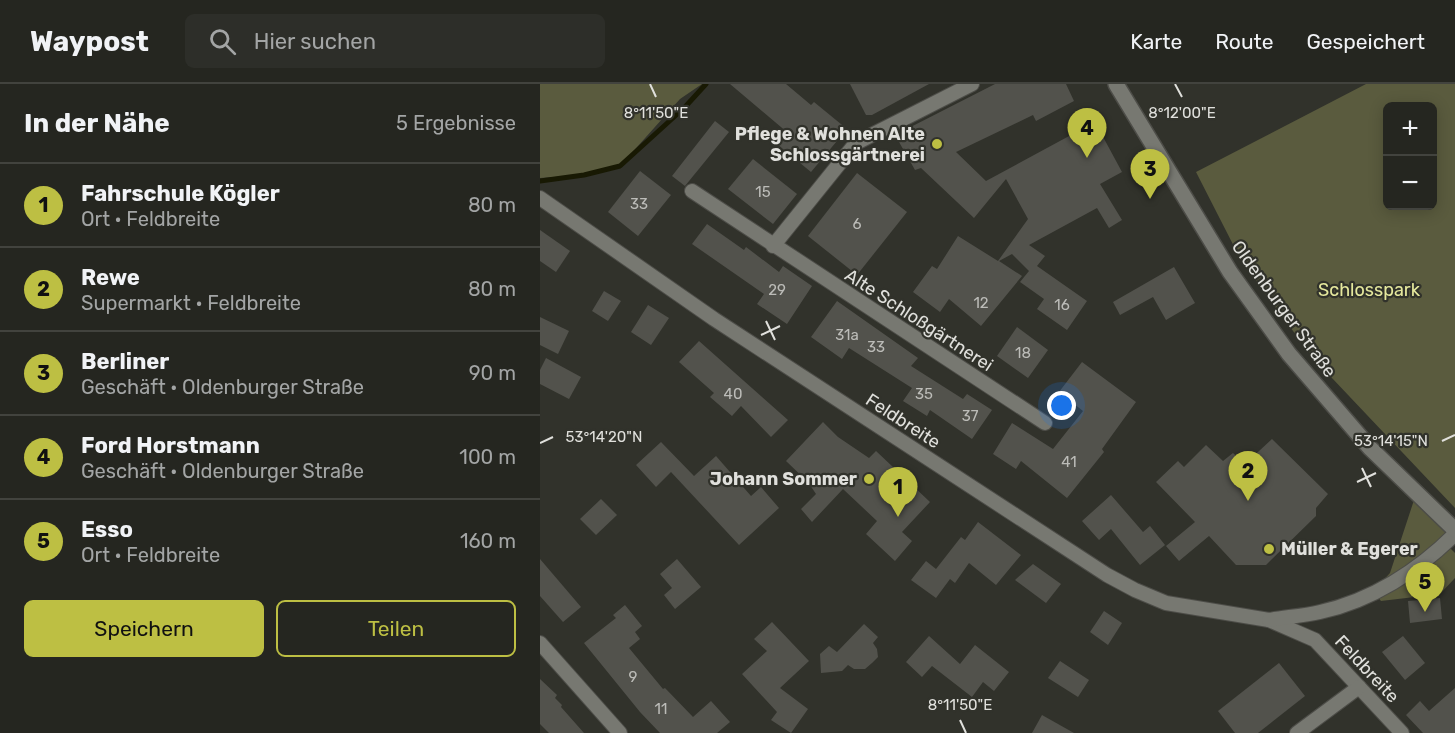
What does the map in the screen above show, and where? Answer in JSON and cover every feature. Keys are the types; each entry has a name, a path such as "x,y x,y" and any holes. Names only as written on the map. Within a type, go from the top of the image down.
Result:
{"street":[{"path":"773,246 856,143 972,84"},
{"name":"Oldenburger Straße","path":"1116,84 1230,272 1289,354 1370,448 1455,532"},
{"name":"Alte Schloßgärtnerei","path":"692,191 1045,423"},
{"name":"Feldbreite","path":"540,198 714,319 1107,575 1134,590 1166,603 1269,620 1315,640 1402,733"},
{"name":"Feldbreite","path":"1269,620 1321,612 1370,596 1406,576 1455,532"},
{"path":"540,643 620,733"},
{"path":"1297,733 1359,687"}],"green space":[{"path":"540,84 702,84 680,99 620,166 584,175 540,178"},
{"name":"Schlosspark","path":"1366,84 1455,84 1455,508 1314,359 1243,264 1196,172"},
{"path":"1416,494 1455,530 1370,595 1390,573"},
{"path":"1448,546 1455,553 1455,578 1440,594 1381,601 1377,596"}],"building":[{"path":"730,84 786,84 811,105 814,102 847,129 811,172 778,145 788,133"},
{"path":"850,84 929,84 872,115 866,115"},
{"path":"995,84 1066,84 1074,101 1036,121 1033,115 956,152 986,181 1095,122 1122,172 1100,184 1122,220 1109,228 1097,208 1029,245 1045,256 1037,266 1087,301 1067,330 1037,309 1044,299 1020,282 1029,271 1012,254 999,261 1022,276 981,326 949,299 940,312 913,292 932,266 937,269 958,236 998,261 1028,219 1006,179 974,218 921,168 915,170 895,135"},
{"path":"715,121 729,132 685,186 672,176"},
{"path":"753,159 797,194 773,224 728,189"},
{"path":"640,171 671,195 638,236 608,212"},
{"path":"857,173 907,212 857,275 808,236"},
{"path":"707,224 744,250 746,247 779,272 783,266 812,286 787,324 757,304 764,294 692,244"},
{"path":"540,230 570,251 556,272 540,261"},
{"path":"1174,267 1195,303 1166,320 1153,297 1120,315 1113,302"},
{"path":"604,291 621,301 608,321 592,311"},
{"path":"837,301 918,358 911,366 963,399 967,394 992,410 972,439 930,410 927,416 903,401 912,388 849,348 842,359 811,337"},
{"path":"648,305 669,318 651,345 631,332"},
{"path":"540,317 569,331 558,354 540,345"},
{"path":"1017,327 1048,350 1028,378 997,356"},
{"path":"699,341 788,420 771,437 741,406 732,416 710,397 714,393 679,362"},
{"path":"546,358 581,377 569,399 540,384 540,370"},
{"path":"1082,362 1136,402 1102,449 1104,452 1067,498 1021,461 1016,469 993,454 1012,423 1053,449 1083,411 1059,392"},
{"path":"823,422 838,437 869,458 876,451 930,502 902,532 912,541 895,561 866,534 877,521 843,489 812,522 801,509 816,494 808,482 786,461"},
{"path":"1272,439 1328,494 1316,508 1316,516 1266,565 1236,565 1209,536 1179,561 1166,546 1195,522 1156,482 1178,461 1184,467 1206,445 1223,461 1233,453 1245,464"},
{"path":"661,442 694,476 716,456 751,496 761,487 779,508 739,545 671,472 656,487 636,465"},
{"path":"1111,495 1143,532 1150,526 1165,545 1140,565 1111,529 1099,540 1082,521"},
{"path":"601,499 617,515 596,535 580,519"},
{"path":"978,522 1021,555 996,585 969,563 955,583 950,579 936,598 911,580 926,561 936,569 961,537 965,540"},
{"path":"540,559 581,607 563,622 540,596"},
{"path":"677,559 701,587 675,609 664,595 672,588 660,574"},
{"path":"1033,564 1061,584 1046,603 1015,580"},
{"path":"1440,598 1442,619 1410,623 1408,601"},
{"path":"625,605 642,626 635,632 640,639 629,648 663,689 665,688 693,717 711,701 730,722 717,733 660,733 584,643 616,618 613,615"},
{"path":"1104,611 1122,623 1108,645 1090,632"},
{"path":"772,622 809,661 780,688 808,709 791,733 771,720 777,712 742,674 767,651 754,639"},
{"path":"864,624 878,637 873,643 878,657 865,669 854,669 848,665 842,671 821,673 820,654 829,646 837,652"},
{"path":"929,636 960,664 975,645 1009,672 994,691 983,682 972,697 932,666 922,677 906,662"},
{"path":"1403,636 1425,663 1405,680 1382,652"},
{"path":"1060,661 1089,680 1078,697 1048,678"},
{"path":"1279,663 1305,696 1258,733 1235,733 1218,711"},
{"path":"540,679 557,695 555,698 562,705 561,707 584,733 549,733 540,724"},
{"path":"1455,688 1455,733 1423,733 1406,715 1420,701 1429,711"},
{"path":"1042,715 1074,733 1032,733"}],"waterway":[{"path":"540,181 584,175 620,166 685,107 706,84"}],"place":[{"name":"Pflege & Wohnen Alte Schlossgärtnerei","path":"937,144"},
{"name":"Ford Horstmann","path":"1087,158"},
{"name":"Berliner","path":"1150,199"},
{"name":"Johann Sommer","path":"869,479"},
{"name":"Rewe","path":"1248,501"},
{"name":"Fahrschule Kögler","path":"898,517"},
{"name":"Müller & Egerer","path":"1269,549"},
{"name":"Esso","path":"1425,612"}]}
